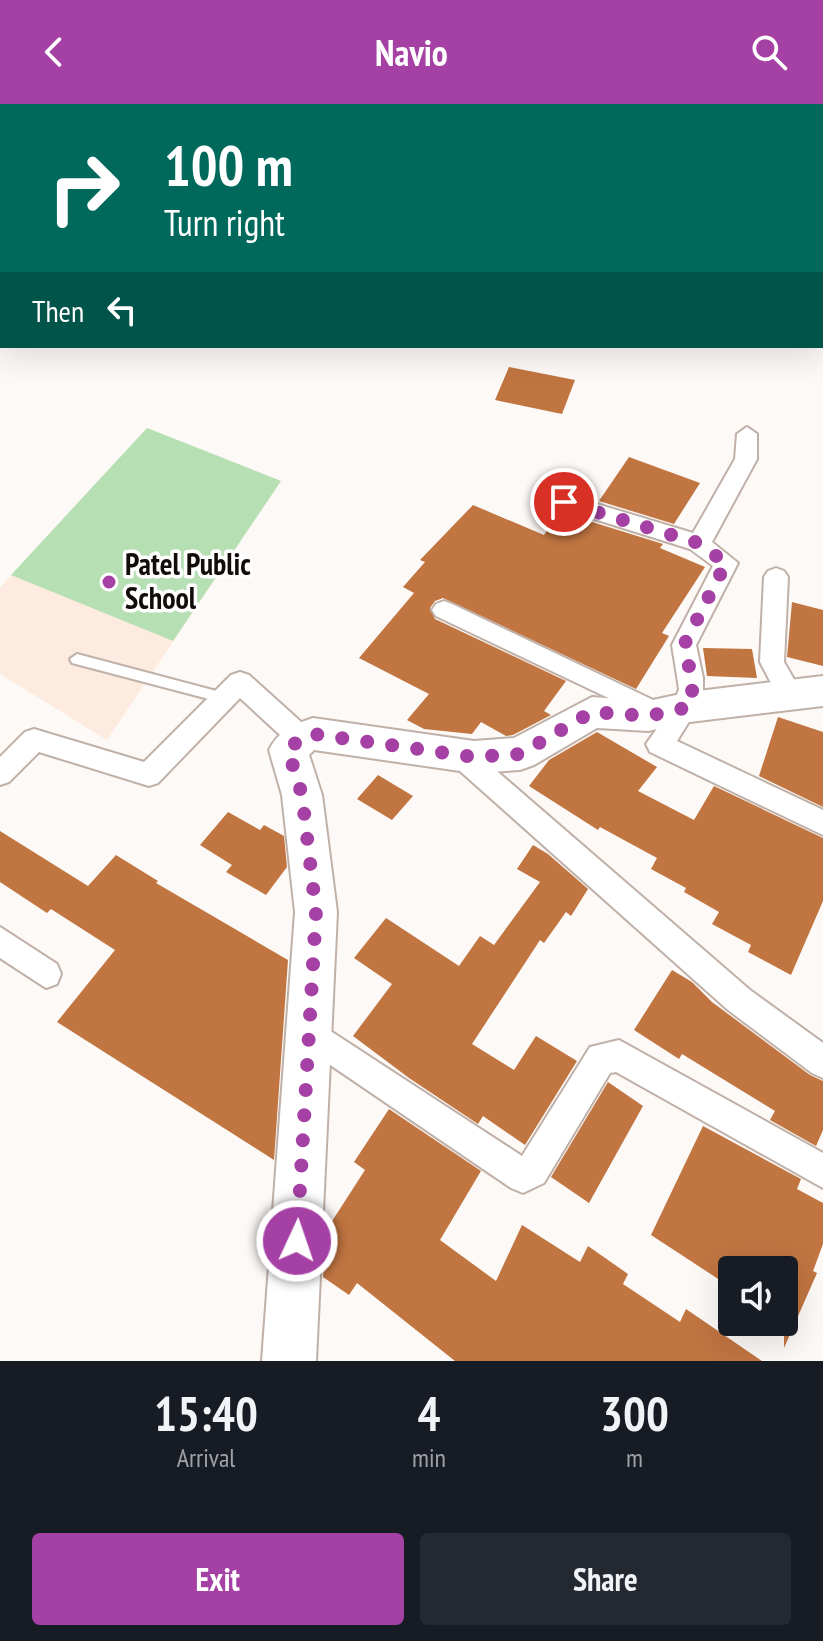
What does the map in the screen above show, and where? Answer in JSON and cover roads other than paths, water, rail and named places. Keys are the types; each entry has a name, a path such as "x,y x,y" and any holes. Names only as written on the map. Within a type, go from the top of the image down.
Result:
{"street":[{"path":"698,543 708,532 746,459 747,434"},
{"path":"564,502 698,543 726,563 684,645 693,684 659,744 823,823"},
{"path":"776,577 772,662 806,693"},
{"path":"444,610 676,710"},
{"path":"0,774 34,740 149,775 240,682 301,738"},
{"path":"289,1361 316,912 302,795 288,750 301,738 313,734 460,755 520,754 592,712 648,716 806,693"},
{"path":"460,755 739,1000 823,1062"},
{"path":"0,941 46,974"},
{"path":"309,1032 523,1176 532,1171 601,1058 619,1056 823,1171"}],"lane":[{"path":"77,659 224,698"}],"place":[{"name":"Patel Public School","path":"109,582"}]}
